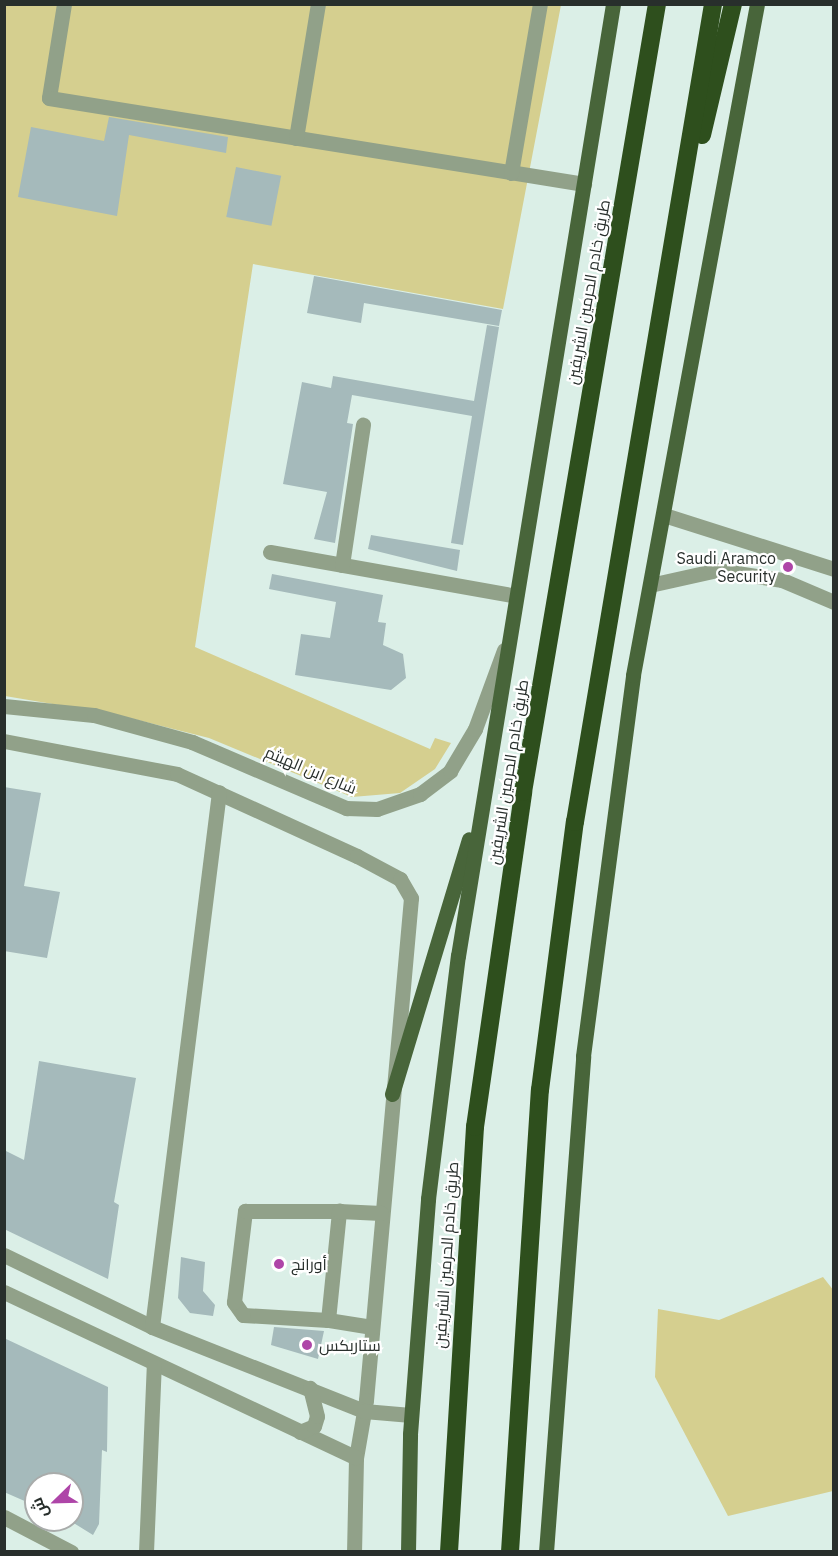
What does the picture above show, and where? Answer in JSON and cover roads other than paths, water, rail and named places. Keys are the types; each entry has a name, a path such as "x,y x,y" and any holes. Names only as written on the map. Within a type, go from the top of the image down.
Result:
{"highway":[{"name":"طريق خادم الحرمين الشريفين","path":"449,1551 475,1127 523,792 657,4"},
{"path":"510,1551 540,1090 575,822 713,4"},
{"path":"662,306 733,4"}],"main road":[{"path":"408,1551 411,1415 430,1187 487,779 613,4"},
{"path":"546,1551 583,1056 633,675 757,4"},
{"path":"392,1095 487,779"}],"street":[{"path":"64,4 49,98 584,184"},
{"path":"296,138 318,4"},
{"path":"511,172 540,4"},
{"path":"342,566 363,425"},
{"path":"664,515 834,569"},
{"path":"270,552 516,596"},
{"path":"650,585 717,570 782,580 834,602"},
{"name":"شارع ابن الهيثم","path":"4,706 93,715 192,742 346,808 377,809 420,794 450,771 475,729 510,633"},
{"path":"4,741 177,774 400,879 411,898 364,1410 356,1458 354,1551"},
{"path":"152,1327 219,792"},
{"path":"372,1327 328,1320 243,1315 234,1302 245,1210 381,1213"},
{"path":"328,1320 339,1211"},
{"path":"4,1255 152,1327 364,1410 411,1415"},
{"path":"4,1292 153,1365 356,1458"},
{"path":"146,1551 153,1365"},
{"path":"300,1432 314,1426 317,1416 310,1388"},
{"path":"4,1517 48,1545 71,1551"}],"place":[{"name":"Saudi Aramco Security","path":"788,567"},
{"name":"أورانج","path":"279,1264"},
{"name":"ستاربكس","path":"307,1345"}]}
